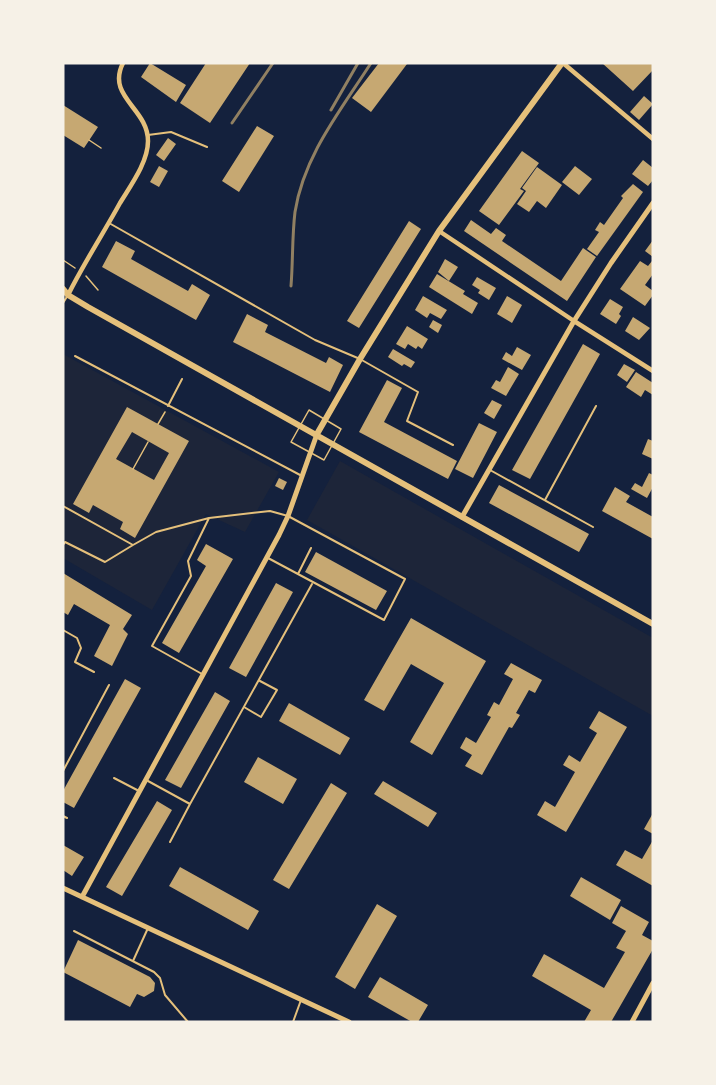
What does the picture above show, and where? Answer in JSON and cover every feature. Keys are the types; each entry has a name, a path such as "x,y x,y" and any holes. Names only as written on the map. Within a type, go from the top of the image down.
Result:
{"main road":[{"path":"317,434 439,231 563,63"},
{"path":"65,292 653,624"}],"street":[{"path":"65,292 109,223 147,151 148,135 141,118 120,93 119,79 123,63"},
{"path":"563,63 653,139"},
{"path":"462,517 574,321 610,263 653,203"},
{"path":"439,231 653,371"},
{"path":"82,897 268,558 288,516 317,434"},
{"path":"63,888 350,1022"},
{"path":"632,1022 653,984"}],"lane":[{"path":"148,135 171,132 207,147"},
{"path":"109,223 315,340 360,359 418,392 406,421 453,444"},
{"path":"63,303 65,292"},
{"path":"75,356 302,476"},
{"path":"168,406 182,379"},
{"path":"545,500 596,406"},
{"path":"490,470 593,528"},
{"path":"63,506 133,545"},
{"path":"63,545 65,542 105,562 156,532 209,518 270,511 288,516 405,579 384,620 268,558"},
{"path":"204,675 152,646 191,576 188,561 209,518"},
{"path":"298,574 311,548"},
{"path":"170,842 313,583"},
{"path":"63,630 77,638 81,648 75,662 94,672"},
{"path":"244,707 261,717 277,690 259,681"},
{"path":"63,771 109,686"},
{"path":"114,778 139,791"},
{"path":"145,779 190,804"},
{"path":"63,816 67,818"},
{"path":"133,961 148,928"},
{"path":"74,931 154,972 160,978 165,995 188,1022"},
{"path":"293,1022 301,1000"}],"path":[{"path":"89,140 101,148"},
{"path":"158,424 168,406"},
{"path":"133,468 148,442"}],"shaded area":[{"path":"63,354 279,472 245,532 206,514 152,610 63,558"},
{"path":"340,461 653,638 653,716 307,520"}],"building":[{"path":"150,63 186,85 176,102 141,77"},
{"path":"206,63 250,63 210,123 180,103"},
{"path":"379,63 407,64 371,112 352,98"},
{"path":"602,63 653,63 653,70 633,91"},
{"path":"644,96 653,104 639,120 630,112"},
{"path":"63,105 98,127 84,148 63,135"},
{"path":"257,126 274,136 239,192 222,181"},
{"path":"168,138 176,144 164,161 156,155"},
{"path":"522,151 539,163 520,189 524,191 499,225 479,211"},
{"path":"643,160 653,168 653,180 648,186 632,174"},
{"path":"159,166 168,171 159,187 150,182"},
{"path":"575,166 592,179 579,195 562,182"},
{"path":"537,167 562,185 546,208 537,201 529,212 517,204 526,191 522,188"},
{"path":"633,184 643,192 597,256 587,249 599,232 595,230 600,222 604,225 623,198 621,196"},
{"path":"471,220 491,234 496,228 506,235 502,241 561,281 583,248 596,257 567,301 464,231"},
{"path":"409,221 421,229 359,328 347,321"},
{"path":"653,240 653,257 645,251"},
{"path":"116,241 135,251 131,259 188,291 192,284 210,295 196,320 102,267"},
{"path":"445,259 458,267 449,281 438,272"},
{"path":"640,261 648,266 653,262 653,274 645,285 653,291 653,295 645,306 620,289"},
{"path":"437,274 465,291 463,294 478,303 472,314 429,287"},
{"path":"477,277 496,288 489,300 478,293 480,290 472,285"},
{"path":"423,296 447,310 441,319 430,313 427,318 415,310"},
{"path":"507,296 522,305 512,323 497,314"},
{"path":"610,299 623,307 616,324 600,314"},
{"path":"247,314 268,325 265,332 326,363 329,357 343,365 330,392 233,342"},
{"path":"633,317 650,328 639,340 625,331"},
{"path":"433,320 442,325 438,333 429,327"},
{"path":"407,326 428,339 422,349 418,346 416,349 408,344 405,349 396,344"},
{"path":"583,344 600,354 530,479 512,470"},
{"path":"517,347 531,355 522,370 502,359 506,352 512,356"},
{"path":"393,349 415,362 411,368 404,364 402,366 388,357"},
{"path":"624,364 635,370 627,382 617,375"},
{"path":"508,367 519,374 506,396 491,388 496,380 500,382"},
{"path":"636,372 653,383 653,395 645,390 641,397 626,387"},
{"path":"387,380 402,388 384,422 457,461 448,479 359,432"},
{"path":"492,400 502,405 494,419 484,413"},
{"path":"127,407 189,441 135,538 120,529 123,522 93,505 89,513 73,504","holes":["132,432 169,453 154,480 116,459"]},
{"path":"479,423 497,432 473,478 455,469"},
{"path":"648,439 653,441 653,459 642,454"},
{"path":"649,473 653,475 653,487 647,498 631,489 635,483 642,487"},
{"path":"279,478 287,482 283,490 275,486"},
{"path":"499,485 589,534 579,552 489,503"},
{"path":"615,487 630,496 626,502 653,517 653,539 602,511"},
{"path":"206,544 233,559 179,653 162,643 206,566 197,560"},
{"path":"316,552 387,591 376,610 305,572"},
{"path":"63,573 132,615 123,629 128,634 112,666 94,656 110,625 74,604 68,615 63,612"},
{"path":"276,583 293,592 246,677 229,668"},
{"path":"411,618 486,661 432,755 410,742 444,683 411,664 384,711 364,700"},
{"path":"511,663 542,680 535,693 529,690 516,713 520,715 512,728 509,727 482,775 465,766 472,755 460,748 466,737 476,743 491,717 487,715 494,702 499,705 513,679 504,674"},
{"path":"125,679 141,688 74,808 63,802 63,791"},
{"path":"215,692 230,701 181,788 165,780"},
{"path":"289,703 350,738 340,755 279,721"},
{"path":"599,711 627,727 566,832 537,815 545,801 555,807 575,772 563,765 569,755 580,762 597,733 589,728"},
{"path":"258,757 297,779 283,804 244,782"},
{"path":"383,781 437,813 428,827 374,794"},
{"path":"331,783 347,793 289,889 273,880"},
{"path":"157,801 172,810 122,896 106,887"},
{"path":"653,813 653,834 644,829"},
{"path":"653,840 653,886 616,865 625,850 642,859"},
{"path":"63,845 84,857 72,876 63,870"},
{"path":"180,867 259,911 248,930 169,886"},
{"path":"581,877 621,900 610,920 570,896"},
{"path":"377,904 397,916 355,989 335,977"},
{"path":"621,906 649,922 642,935 653,941 653,949 611,1022 584,1022 591,1010 532,976 544,954 604,988 625,952 616,948 626,931 612,923"},
{"path":"78,940 150,977 155,983 154,991 144,997 137,994 130,1007 63,972"},
{"path":"380,977 428,1005 418,1022 412,1022 368,997"}],"railway":[{"path":"232,123 273,63"},
{"path":"331,110 358,63"},
{"path":"291,286 295,212 306,171 325,134 371,63"}]}
